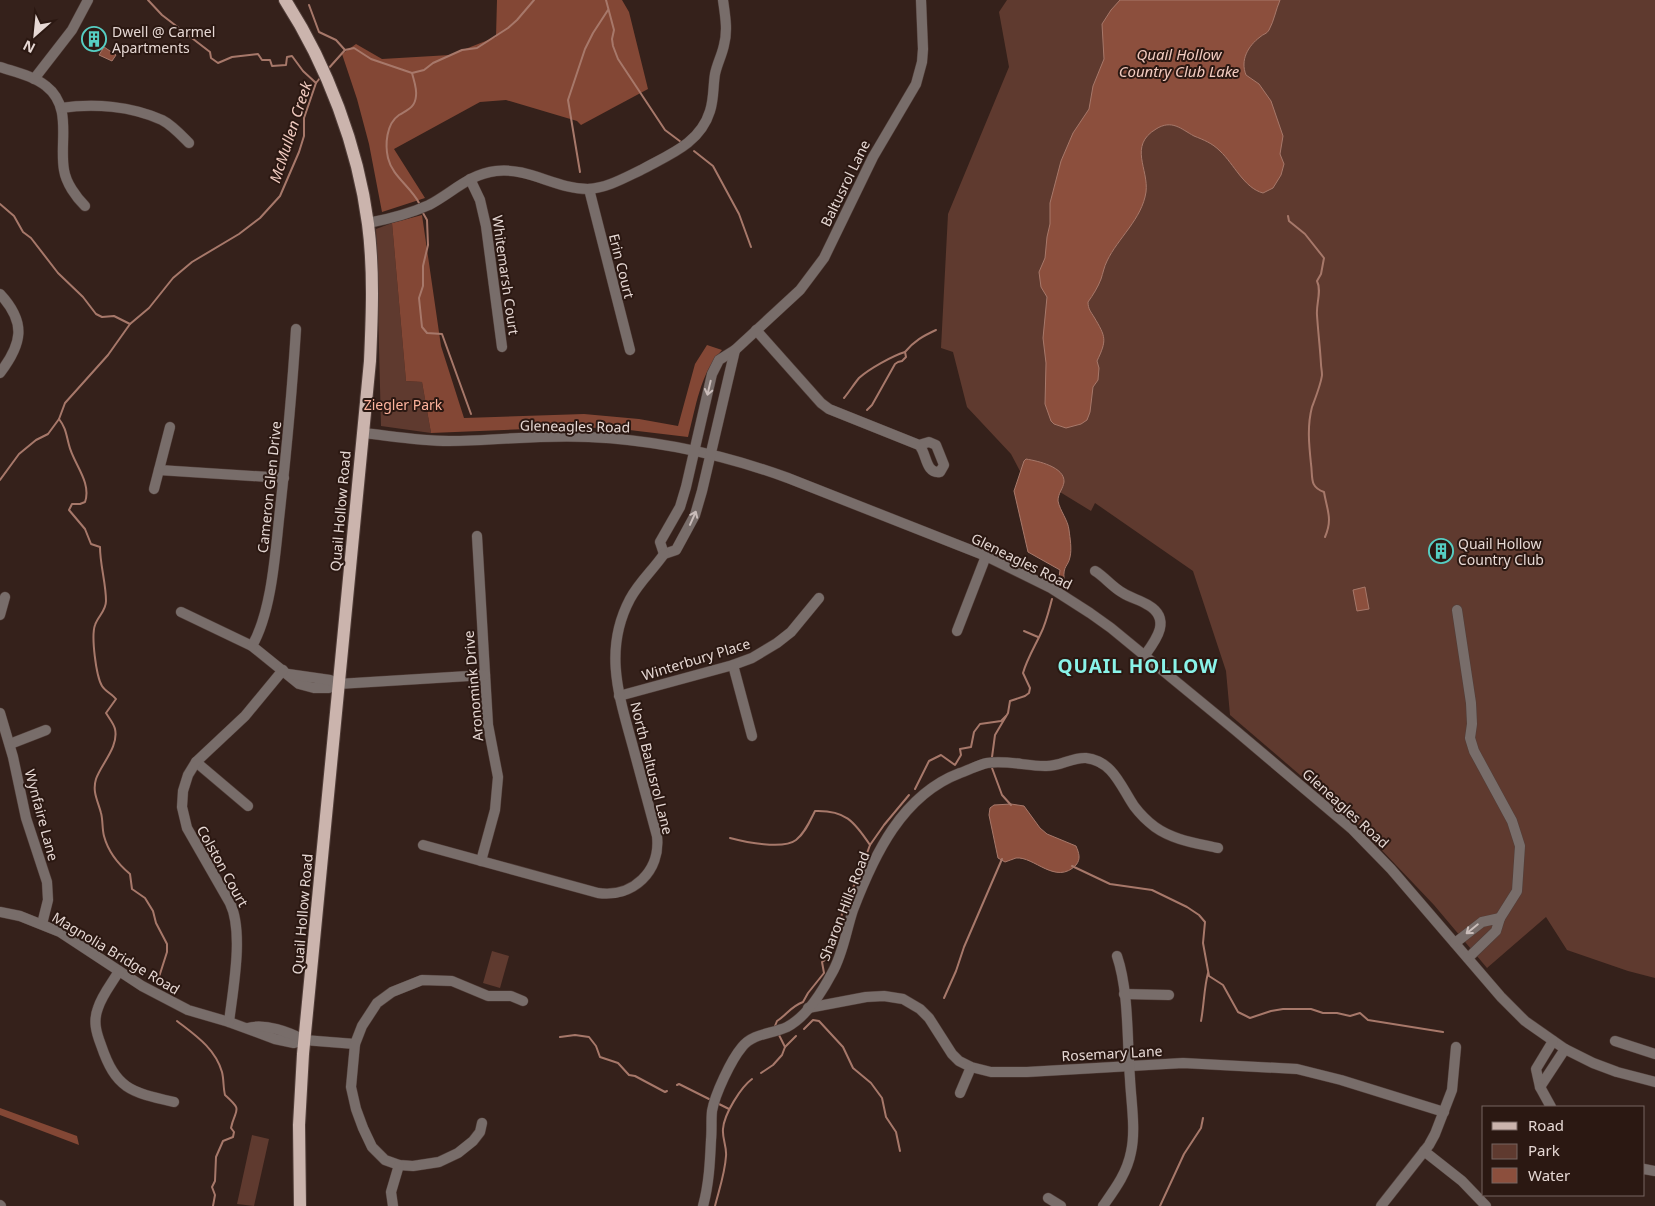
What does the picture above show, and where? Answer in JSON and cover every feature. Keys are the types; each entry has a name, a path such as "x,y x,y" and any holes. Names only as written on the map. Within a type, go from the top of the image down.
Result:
{"main road":[{"name":"Quail Hollow Road","path":"289,1 322,66 352,152 368,224 372,295 370,361 304,1040 299,1125 300,1206"}],"street":[{"path":"34,79 72,30 88,0"},
{"path":"368,224 394,218 421,208 441,198 470,179 485,173 504,170 567,186 589,189 606,186 623,179 686,146 700,132 711,110 715,75 726,39 726,18 723,0"},
{"name":"Baltusrol Lane","path":"695,451 712,374 719,360 735,350 800,290 818,268 873,157 914,89 922,62 921,0"},
{"path":"0,68 34,79 49,88 61,108 64,126 64,171 66,179 85,206"},
{"path":"61,108 83,104 138,112 164,121 189,143"},
{"name":"Whitemarsh Court","path":"470,179 483,210 502,347"},
{"name":"Erin Court","path":"589,189 630,350"},
{"path":"0,294 14,311 18,320 19,334 14,353 0,373"},
{"name":"Cameron Glen Drive","path":"252,646 262,621 271,584 284,478 296,329"},
{"path":"756,330 821,403 830,409 919,445"},
{"path":"710,455 735,350"},
{"path":"154,489 170,427"},
{"name":"Gleneagles Road","path":"363,433 447,441 541,436 587,437 643,442 695,451 774,473 986,556 1023,573 1103,622 1347,824 1391,869 1513,1009 1565,1049 1600,1066 1655,1082"},
{"path":"664,554 660,542 680,507 695,451"},
{"name":"North Baltusrol Lane","path":"422,845 606,894 626,890 646,877 656,857 657,836 619,696 614,658 618,631 623,615 636,588 664,554 676,550 695,515 710,455"},
{"path":"159,470 284,478"},
{"name":"Aronomink Drive","path":"477,536 488,725 498,777 495,810 481,861"},
{"path":"957,631 986,556"},
{"path":"1095,571 1125,595 1150,606 1158,615 1160,630 1156,641 1145,656"},
{"path":"0,615 5,597"},
{"name":"Winterbury Place","path":"619,696 733,665 752,658 777,643 799,623 819,598"},
{"path":"1457,610 1471,703 1472,724 1470,738 1474,751 1512,821 1520,846 1517,891 1500,918 1496,931 1468,958"},
{"path":"181,612 252,646 285,672 309,678 330,680 338,684 485,676"},
{"path":"733,665 752,736"},
{"name":"Colston Court","path":"229,1022 238,928 234,910 187,828 182,807 183,791 188,775 196,762 246,716 285,672"},
{"name":"Wynfaire Lane","path":"0,712 10,744 26,818 49,892 42,924"},
{"path":"10,744 46,730"},
{"name":"Sharon Hills Road","path":"703,1206 710,1161 712,1110 722,1083 743,1045 751,1039 792,1023 808,1008 821,991 835,968 863,885 881,848 891,831 923,793 954,775 988,763 1048,767 1082,758 1094,760 1108,768 1139,812 1159,829 1177,838 1218,848"},
{"path":"196,762 248,806"},
{"name":"Magnolia Bridge Road","path":"0,912 42,924 60,932 119,971 188,1010 246,1028 256,1026 295,1035 304,1040"},
{"path":"1455,943 1482,922 1500,918"},
{"path":"1103,1206 1123,1176 1132,1150 1133,1141 1124,994 1121,968 1117,956"},
{"path":"119,971 101,1000 96,1015 96,1033 105,1058 115,1076 132,1090 146,1096 174,1102"},
{"path":"482,1123 480,1132 473,1142 458,1153 439,1162 413,1166 399,1165 385,1160 372,1147 363,1128 351,1087 355,1044 362,1026 375,1005 392,992 422,980 452,981 488,996 511,996 524,1001"},
{"path":"1124,994 1169,995"},
{"name":"Rosemary Lane","path":"808,1008 866,996 903,999 920,1009 929,1018 952,1054 959,1061 970,1067 996,1072 1202,1063 1297,1069 1332,1077 1444,1112"},
{"path":"304,1040 355,1044"},
{"path":"1550,1106 1540,1087 1536,1069 1553,1041"},
{"path":"1615,1042 1655,1054"},
{"path":"1381,1206 1435,1134 1452,1090 1456,1047"},
{"path":"1540,1087 1565,1049"},
{"path":"960,1093 970,1067"},
{"path":"1424,1151 1462,1181 1486,1206"},
{"path":"393,1206 390,1192 399,1165"},
{"path":"1048,1198 1061,1206"}],"green space":[{"path":"1007,0 1655,0 1655,978 1628,971 1567,950 1546,917 1487,968 1434,905 1356,823 1230,715 1226,671 1193,571 1095,503 1091,511 1055,489 1031,492 1011,454 967,407 953,352 941,348 948,214 1009,67 999,12"},
{"name":"Ziegler Park","path":"392,223 406,381 422,382 431,433 381,426 376,229"},
{"path":"492,951 509,956 500,988 483,983"},
{"path":"252,1135 269,1139 254,1206 237,1204"}],"shaded area":[{"path":"497,0 622,0 629,12 648,89 581,125 577,121 506,100 480,102 394,149 425,198 382,212 369,144 342,54 356,44 382,59 450,55 496,37"},
{"path":"422,215 441,346 464,418 584,414 639,419 678,426 695,364 707,345 722,350 704,380 696,402 688,437 621,429 576,427 431,433 422,382 406,381 392,223"},
{"path":"0,1108 77,1136 79,1145 0,1115"}],"water":[{"name":"Quail Hollow Country Club Lake","path":"1120,0 1280,0 1269,30 1252,45 1246,54 1244,69 1246,75 1259,84 1271,101 1283,136 1280,154 1284,164 1281,175 1273,188 1263,193 1250,186 1217,148 1176,126 1162,126 1148,136 1141,150 1146,183 1144,202 1135,220 1106,263 1101,279 1088,302 1089,309 1101,329 1104,339 1097,361 1099,368 1098,380 1093,387 1090,412 1087,420 1081,424 1066,428 1051,421 1045,404 1046,363 1043,338 1047,297 1041,287 1039,272 1045,258 1050,224 1050,203 1061,161 1073,133 1089,109 1093,86 1104,59 1102,24"},
{"path":"104,47 116,55 112,61 99,55"},
{"path":"1026,459 1050,466 1060,472 1063,477 1063,487 1058,501 1068,526 1071,551 1062,581 1059,578 1060,570 1028,552 1014,491"},
{"path":"1365,587 1369,609 1357,611 1353,590"},
{"path":"1011,804 1024,806 1040,828 1047,834 1076,846 1079,860 1076,865 1068,871 1061,872 1045,869 1023,859 1016,858 1005,862 998,858 989,815 990,808 994,805"}],"waterway":[{"path":"148,0 162,15 210,52 211,58 218,63 232,57 258,54 262,60 270,60 272,66 286,65 287,57 292,56 303,71 316,83"},
{"name":"McMullen Creek","path":"328,69 345,50 354,48 371,59 412,73 424,70 433,63 462,50 477,48 508,28 534,0"},
{"path":"606,0 614,30 613,46 618,59 665,130 681,142"},
{"path":"309,5 319,32 336,40 345,50"},
{"path":"580,172 568,100 585,49 608,10"},
{"path":"412,73 416,90 414,103 391,124 387,147 388,158 393,170 419,203"},
{"name":"McMullen Creek","path":"0,480 19,454 36,440 48,434 59,419 65,403 108,355 130,324 149,308 173,278 192,262 239,234 260,218 280,196 299,152 304,136 304,118 316,83 320,78"},
{"path":"694,151 713,166 739,214 751,247"},
{"path":"0,204 14,216 23,232 31,238 58,273 83,297 96,314 102,317 114,316 130,324"},
{"path":"423,213 427,220 428,245 423,266 423,286 419,298 422,327 427,333 442,334 471,414"},
{"path":"1288,216 1289,221 1305,234 1324,258 1321,274 1317,281 1319,289 1317,315 1322,375 1310,414 1309,436 1313,481 1316,487 1324,492 1329,514 1329,525 1325,537"},
{"path":"867,410 872,405 895,364 906,357 905,352 919,339 936,330"},
{"path":"844,398 863,374 905,352"},
{"path":"59,419 86,487 85,502 72,504 69,510 85,529 91,544 100,547 106,601 105,608 95,625 95,656 102,686 116,699 106,713 113,723 116,736 112,749 98,773 95,792 108,847 118,862 130,874 132,889 145,898 153,911 156,923 167,944 167,952 159,977"},
{"path":"992,757 995,735 1008,713 1010,701 1029,693 1030,688 1023,673 1044,625 1052,599"},
{"path":"1024,631 1038,637"},
{"path":"915,789 929,761 941,755 955,765 961,755 960,749 971,747 974,732 980,724 1001,721 1006,716"},
{"path":"992,768 1002,795 1011,805"},
{"path":"835,939 842,914 870,845 909,795"},
{"path":"730,838 773,845 790,843 802,834 815,811 825,811 848,819 859,829 870,845"},
{"path":"944,998 1002,859"},
{"path":"1072,866 1110,884 1152,890 1199,915 1205,922 1203,943 1209,976 1223,985 1238,1012 1250,1018 1283,1009 1311,1009 1323,1013 1337,1013 1350,1016 1360,1013 1368,1020 1443,1032"},
{"path":"775,1026 777,1021 803,1002 824,973 822,962 830,957 833,952"},
{"path":"1201,1021 1208,973"},
{"path":"804,1029 813,1020 819,1021 843,1047 853,1068 871,1083 882,1098 886,1117 896,1132 900,1151"},
{"path":"177,1021 204,1043 215,1056 222,1072 225,1095 235,1105 237,1110 231,1128 234,1132 233,1137 223,1141 216,1157 215,1181 212,1187 215,1195 213,1206"},
{"path":"560,1037 575,1035 589,1037 596,1046 600,1057 618,1063 629,1075 635,1076 665,1092 667,1091"},
{"path":"779,1035 785,1047"},
{"path":"761,1073 773,1065 782,1055 785,1047 796,1036"},
{"path":"715,1206 725,1162 726,1153 723,1132 726,1116 743,1088 752,1079"},
{"path":"677,1085 679,1084 709,1099"},
{"path":"719,1104 729,1109"},
{"path":"1160,1206 1184,1154 1201,1128 1203,1118"}],"place":[{"name":"Dwell @ Carmel Apartments","path":"94,39"},
{"name":"Quail Hollow Country Club","path":"1441,551"}],"district":[{"name":"QUAIL HOLLOW","path":"1138,666"}]}
